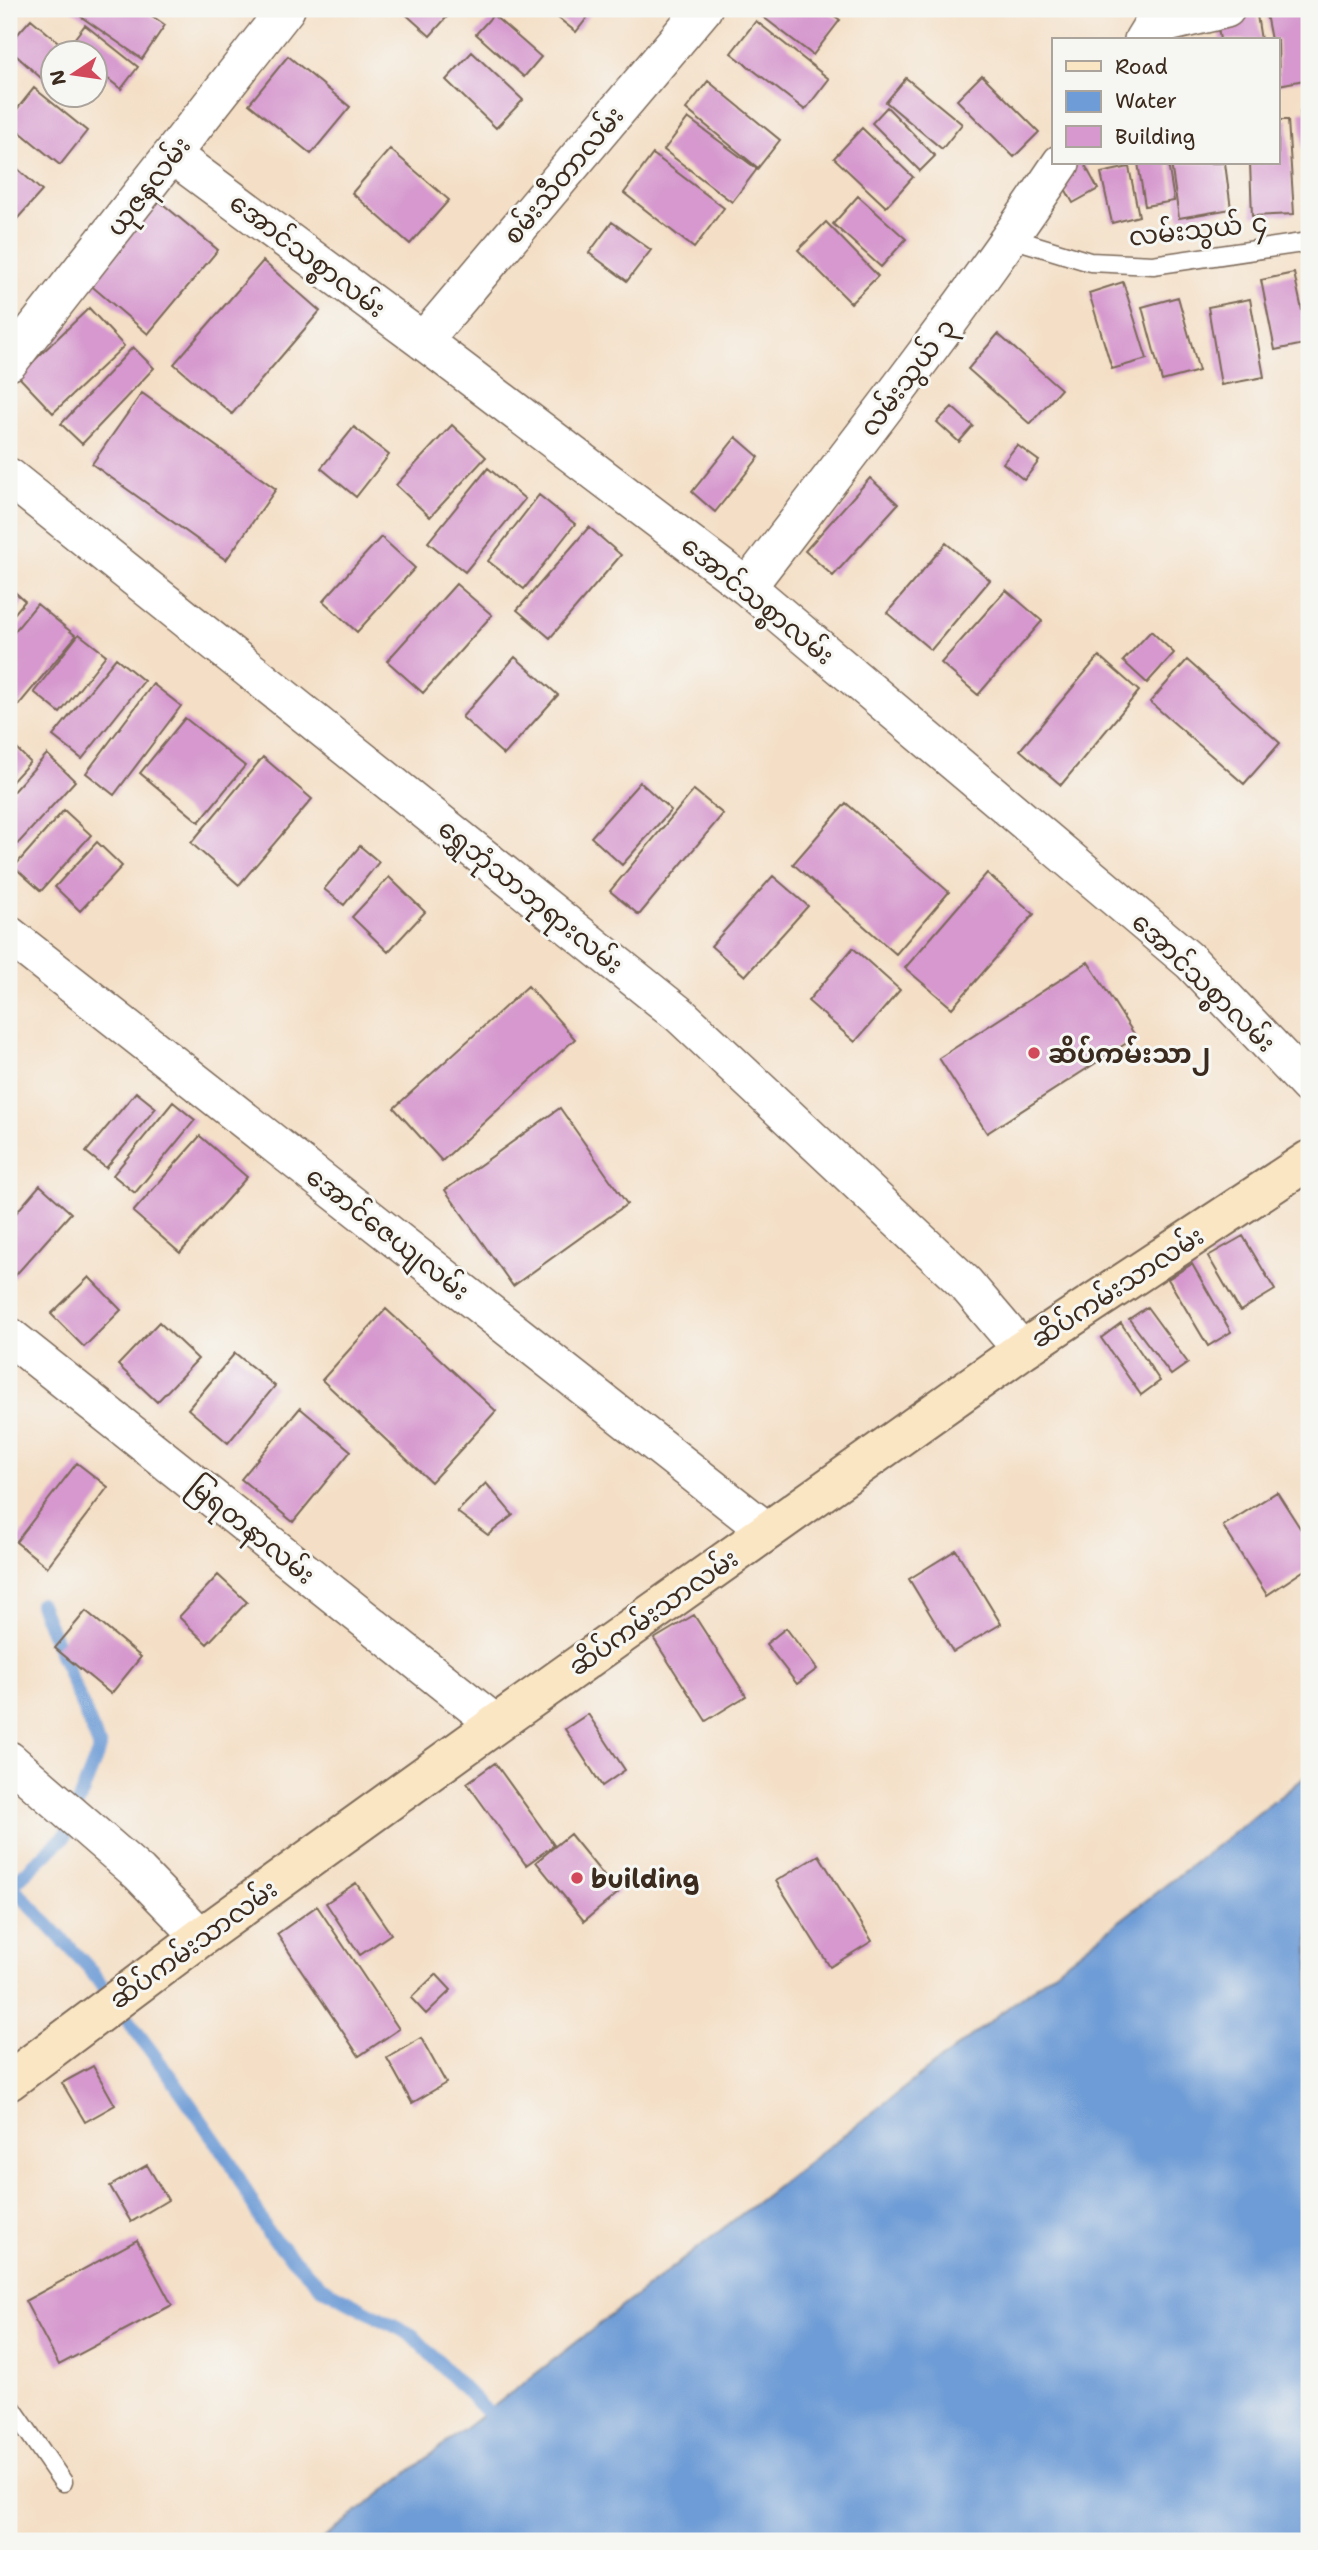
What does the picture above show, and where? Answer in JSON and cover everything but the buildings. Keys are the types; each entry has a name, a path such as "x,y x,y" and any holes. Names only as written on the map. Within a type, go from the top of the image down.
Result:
{"street":[{"name":"ယုဇနလမ်း","path":"9,362 286,9"},
{"name":"စမ်းသီတာလမ်း","path":"423,341 703,9"},
{"path":"1147,25 1226,9"},
{"name":"အောင်သစ္စာလမ်း","path":"172,155 747,587 1191,962 1309,1086"},
{"name":"လမ်းသွယ် ၃","path":"747,587 1011,238 1060,164"},
{"name":"ရွှေဘုံသာဘုရားလမ်း","path":"9,477 680,1015 965,1283 1022,1350"},
{"name":"အောင်ဇေယျလမ်း","path":"9,935 767,1531"},
{"name":"ဆိပ်ကမ်းသာလမ်း","path":"9,2081 201,1937 496,1724 1022,1350 1309,1160"},
{"name":"မြရတနာလမ်း","path":"9,1336 496,1724"},
{"path":"9,1760 139,1873 201,1937"}],"lane":[{"name":"လမ်းသွယ် ၄","path":"1011,238 1090,262 1153,265 1309,242"},
{"path":"9,2404 64,2482"}],"water":[{"path":"1309,1774 1309,2541 320,2541"}],"waterway":[{"path":"9,1888 65,1836 100,1748 40,1604"},
{"path":"12,1886 88,1967 175,2083 232,2165 268,2233 321,2287 412,2335 487,2412"}],"place":[{"name":"ဆိပ်ကမ်းသာ၂","path":"1034,1053"},
{"name":"building","path":"577,1878"}]}
